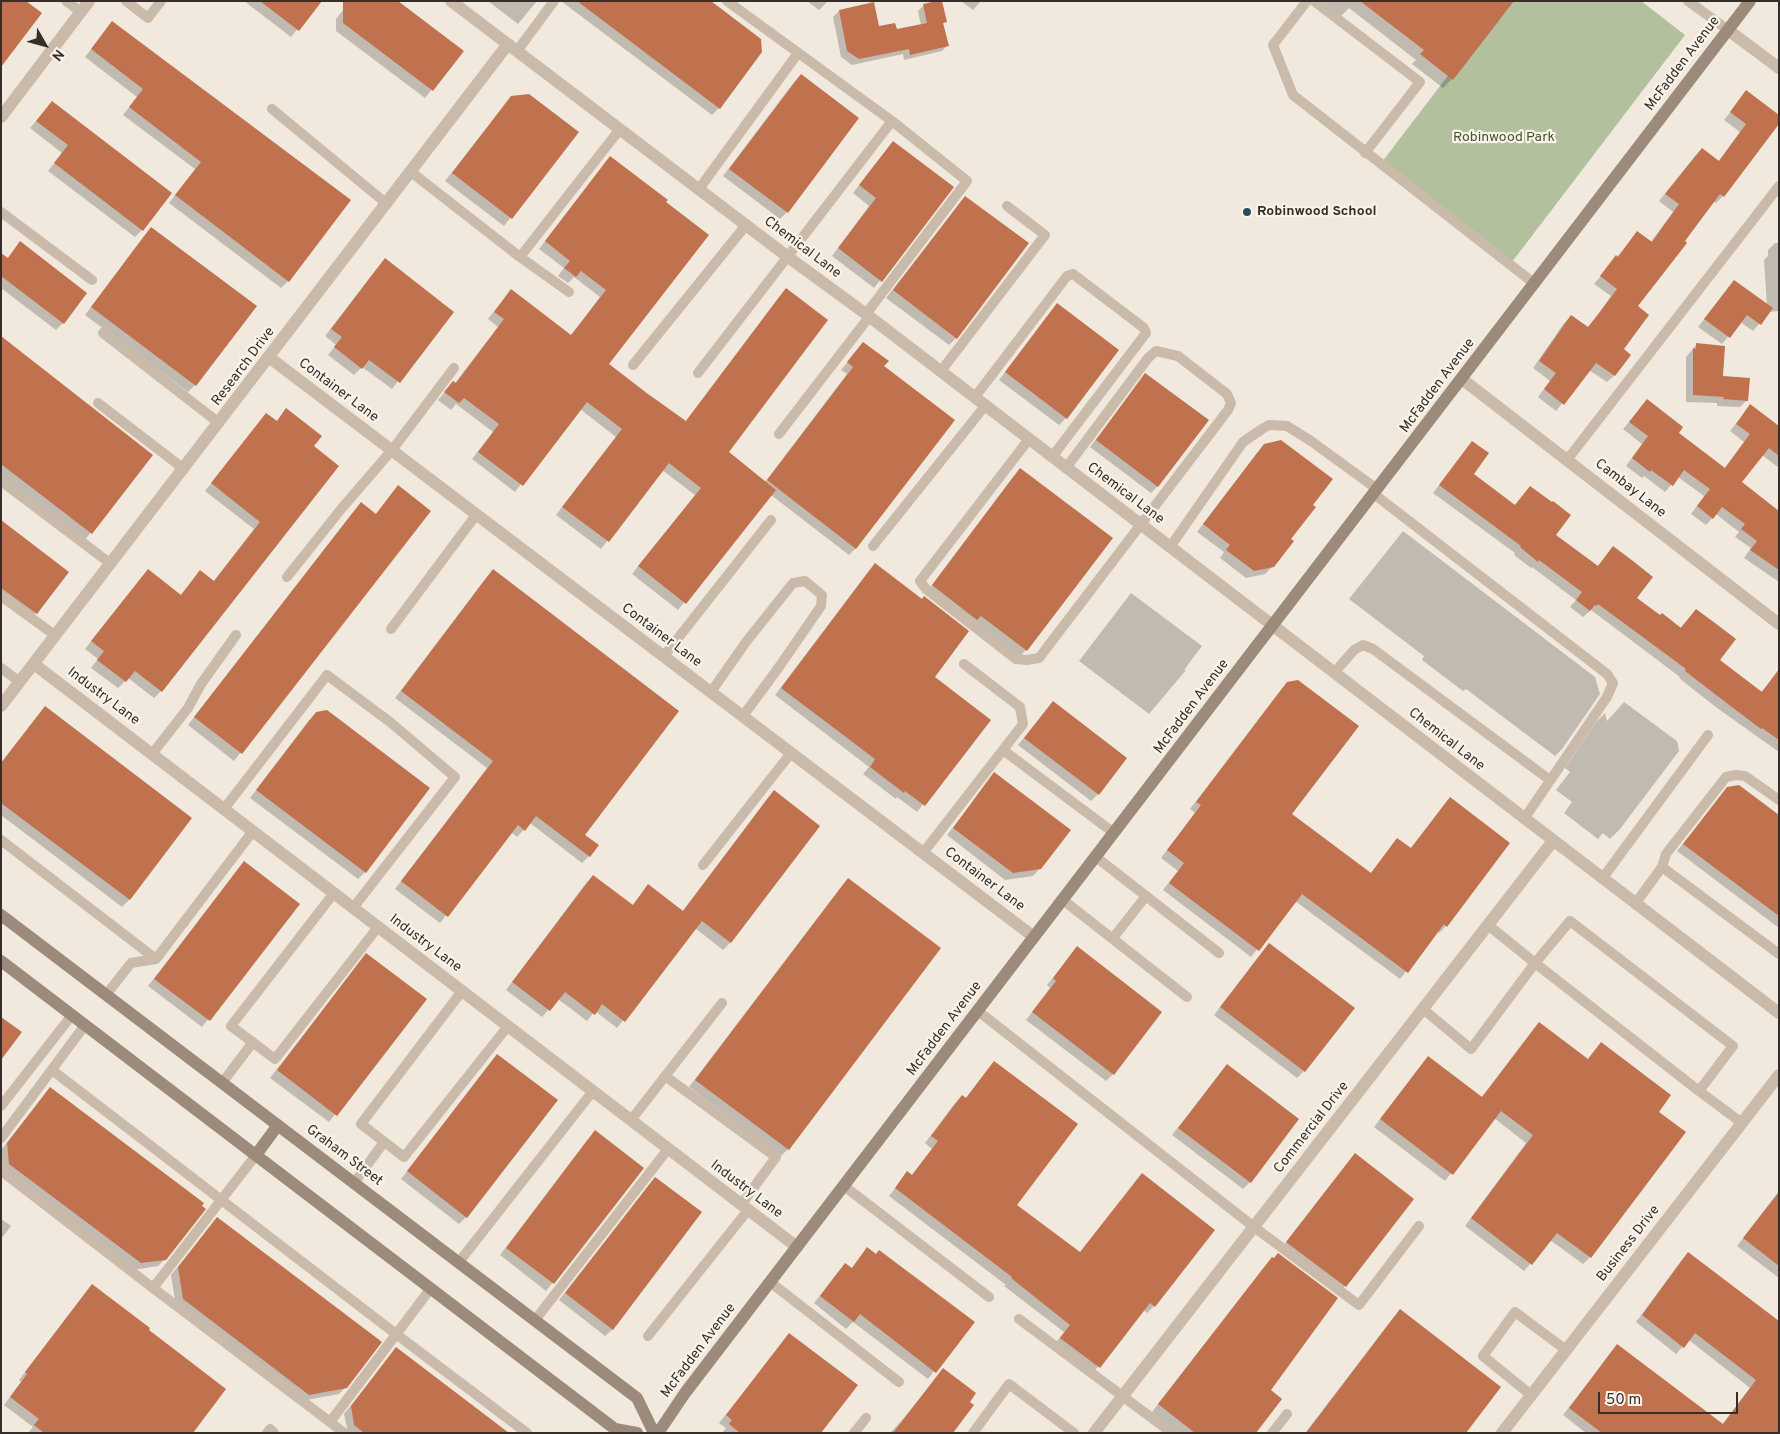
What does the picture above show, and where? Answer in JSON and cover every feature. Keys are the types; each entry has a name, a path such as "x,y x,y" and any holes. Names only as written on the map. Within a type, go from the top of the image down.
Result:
{"street":[{"path":"1,116 89,1"},
{"name":"Chemical Lane","path":"450,1 788,257 868,315 1779,1013"},
{"name":"McFadden Avenue","path":"658,1433 685,1393 796,1247 1376,492 1750,1"},
{"path":"1728,30 1779,68"},
{"name":"Research Drive","path":"1,706 411,172 513,48"},
{"name":"Container Lane","path":"270,358 1034,937"},
{"name":"Cambay Lane","path":"1462,379 1779,624"},
{"name":"Industry Lane","path":"34,664 796,1247"},
{"name":"Commercial Drive","path":"1094,1433 1553,841"},
{"name":"Graham Street","path":"1,915 637,1398 654,1433"},
{"path":"1,961 615,1429 637,1433"},
{"name":"Business Drive","path":"1502,1433 1779,1075"},
{"path":"256,1155 278,1125"}],"lane":[{"path":"66,1 81,12"},
{"path":"126,1 148,18 161,1"},
{"path":"513,48 554,1"},
{"path":"727,1 892,120 967,181 779,434"},
{"path":"1307,1 1273,45 1293,95 1535,284"},
{"path":"1314,1 1420,82 1366,153"},
{"path":"1688,1 1728,30"},
{"path":"699,189 798,54"},
{"path":"272,109 387,204"},
{"path":"698,373 892,120"},
{"path":"520,257 620,129"},
{"path":"411,172 520,257 569,292"},
{"path":"1567,460 1779,186"},
{"path":"941,371 1045,235 1007,206"},
{"path":"1,212 92,280"},
{"path":"633,364 746,225"},
{"path":"974,397 1067,276 1072,274 1144,328 1146,333 1052,457"},
{"path":"102,332 219,423"},
{"path":"1029,439 920,581 926,589 1016,659 1039,658 1142,525 1228,410 1231,403 1227,394 1178,356 1156,351 1148,358 1066,468"},
{"path":"287,577 342,508 392,450 454,368"},
{"path":"98,403 184,469"},
{"path":"874,546 985,406"},
{"path":"1170,547 1243,442 1269,425 1287,426 1311,442 1607,674 1613,683 1607,697 1524,819"},
{"path":"1,481 111,564"},
{"path":"391,629 476,515"},
{"path":"664,656 770,520"},
{"path":"711,692 746,642 793,583 805,581 822,595 821,606 743,716"},
{"path":"1,596 56,636"},
{"path":"152,754 188,708 201,684 236,635"},
{"path":"1334,673 1354,650 1364,645 1373,649 1550,780"},
{"path":"923,853 1023,724 1020,707 964,664"},
{"path":"1,668 20,682"},
{"path":"224,809 327,675 390,722 455,777 353,908"},
{"path":"1602,879 1708,736"},
{"path":"1003,750 1114,833"},
{"path":"704,865 791,753"},
{"path":"1635,904 1662,867 1666,854 1726,777 1745,776 1779,800"},
{"path":"106,994 130,963 156,959 253,831"},
{"path":"1,840 156,959"},
{"path":"1096,857 1219,953"},
{"path":"1662,867 1779,954"},
{"path":"334,893 231,1026 275,1059 378,927"},
{"path":"1113,938 1146,896"},
{"path":"1063,900 1188,997"},
{"path":"1422,1009 1471,1049 1535,963 1570,920 1733,1046 1699,1091"},
{"path":"1488,925 1742,1123"},
{"path":"462,991 361,1124 404,1158 508,1026"},
{"path":"631,1120 722,1003"},
{"path":"978,1011 1254,1227 1359,1306 1419,1226"},
{"path":"1,1106 72,1015"},
{"path":"1,1138 85,1025"},
{"path":"222,1083 253,1042"},
{"path":"52,1070 528,1433"},
{"path":"648,1336 744,1207 776,1157 665,1076"},
{"path":"458,1262 593,1092"},
{"path":"354,1183 384,1142"},
{"path":"535,1320 668,1149"},
{"path":"152,1288 256,1155"},
{"path":"1,1164 4,1173 344,1433"},
{"path":"844,1186 989,1297"},
{"path":"770,1282 899,1382"},
{"path":"330,1422 431,1288"},
{"path":"1532,1395 1483,1356 1515,1312 1566,1350"},
{"path":"1019,1319 1172,1433"},
{"path":"972,1433 1009,1384 1074,1433"},
{"path":"1272,1433 1287,1414"},
{"path":"854,1433 866,1418"},
{"path":"267,1433 270,1429 274,1433"}],"green space":[{"name":"Robinwood Park","path":"1505,1 1641,1 1685,35 1512,262 1382,162"}],"building":[{"path":"1,1 26,1 42,13 1,67"},
{"path":"260,1 322,1 299,31"},
{"path":"343,1 398,1 464,51 433,91 343,23"},
{"path":"577,1 711,1 761,39 762,52 720,109"},
{"path":"942,1 947,22 943,23 949,46 910,55 909,49 859,59 847,51 839,10 874,2 879,26 895,23 897,29 927,23 923,4"},
{"path":"1360,1 1514,1 1453,80 1420,54 1424,50"},
{"path":"112,21 351,200 289,282 175,195 201,162 129,107 143,89 91,49"},
{"path":"801,74 859,118 788,213 729,169"},
{"path":"1746,90 1779,115 1779,124 1724,197 1720,194 1685,241 1687,243 1638,306 1649,315 1624,349 1631,355 1615,376 1596,363 1564,405 1544,389 1556,373 1539,361 1571,315 1588,327 1600,312 1617,289 1600,276 1616,255 1618,257 1637,231 1652,242 1679,204 1665,194 1702,148 1719,161 1746,124 1730,112"},
{"path":"529,94 579,132 512,219 452,173 511,96"},
{"path":"52,101 172,193 143,231 54,163 68,145 36,121"},
{"path":"893,141 954,187 882,282 838,248 876,198 859,185"},
{"path":"610,156 668,200 666,202 709,235 609,364 648,394 686,421 786,288 828,320 729,452 776,490 686,604 638,566 701,488 669,463 609,542 562,507 622,429 587,402 523,486 478,452 499,424 464,398 459,403 444,392 453,381 456,383 504,319 494,312 511,289 571,335 606,290 581,271 576,277 564,268 570,261 545,241"},
{"path":"965,196 1029,243 957,339 893,290"},
{"path":"151,227 257,306 196,386 91,307"},
{"path":"20,241 87,293 64,324 1,276 1,253 8,258"},
{"path":"385,258 454,312 400,383 369,360 362,369 334,347 342,337 331,329"},
{"path":"1734,280 1773,308 1761,325 1747,315 1730,338 1704,319"},
{"path":"1057,303 1119,350 1067,419 1005,372"},
{"path":"1,336 153,455 92,534 1,464"},
{"path":"863,342 889,361 884,366 955,420 856,549 767,480 853,367 847,362"},
{"path":"1696,343 1725,346 1723,376 1750,378 1748,401 1693,395 1693,348 1696,349"},
{"path":"1145,373 1209,420 1158,487 1096,440"},
{"path":"1647,399 1683,427 1679,433 1725,468 1750,434 1736,424 1750,404 1779,426 1779,456 1769,448 1742,482 1779,511 1779,570 1750,550 1757,541 1741,529 1745,524 1722,507 1713,519 1697,506 1710,489 1684,470 1673,486 1632,458 1648,436 1629,422"},
{"path":"286,408 322,436 314,446 339,466 162,692 135,671 126,682 97,660 104,651 91,641 148,569 181,595 200,570 214,581 260,522 211,483 266,413 277,421"},
{"path":"1281,440 1333,479 1313,505 1316,507 1291,539 1294,541 1274,567 1254,571 1226,550 1230,545 1203,524 1264,444"},
{"path":"1472,441 1489,453 1474,474 1515,505 1530,486 1553,501 1571,515 1556,535 1598,566 1613,546 1633,561 1653,577 1637,598 1660,615 1662,613 1681,628 1696,609 1719,626 1736,639 1720,660 1762,692 1779,669 1779,740 1761,729 1685,671 1686,669 1598,604 1590,611 1576,600 1582,592 1539,560 1538,562 1521,546 1439,485"},
{"path":"1020,468 1113,538 1027,651 981,616 977,620 932,585"},
{"path":"398,485 431,511 242,754 194,717 361,502 376,514"},
{"path":"1,520 69,572 37,614 1,588"},
{"path":"875,563 922,599 924,596 969,631 935,677 991,720 925,806 905,791 904,793 870,767 875,759 781,688"},
{"path":"493,569 679,711 585,835 599,845 590,857 536,816 525,831 518,825 448,917 401,881 493,761 401,691"},
{"path":"1298,680 1359,726 1292,814 1371,873 1397,838 1411,848 1450,797 1510,843 1447,927 1444,924 1408,973 1302,894 1259,951 1169,883 1184,863 1167,850 1201,805 1196,802 1287,682"},
{"path":"1053,701 1127,758 1099,795 1024,738"},
{"path":"45,706 192,818 130,900 1,803 1,763"},
{"path":"327,710 430,788 366,873 256,790 316,712"},
{"path":"994,772 1071,830 1041,869 1013,873 953,828"},
{"path":"1739,785 1779,815 1779,916 1683,844 1727,787"},
{"path":"774,790 820,826 731,943 702,921 625,1022 602,1004 595,1015 565,992 550,1011 512,982 593,875 633,905 648,884 683,911"},
{"path":"244,861 300,904 210,1021 154,979"},
{"path":"848,878 941,948 789,1150 695,1080"},
{"path":"1269,943 1355,1008 1305,1072 1220,1007"},
{"path":"1077,946 1162,1012 1114,1075 1032,1012 1056,981 1053,978"},
{"path":"366,953 427,999 337,1116 277,1070"},
{"path":"1,1017 22,1032 1,1060"},
{"path":"1539,1022 1588,1059 1601,1042 1671,1095 1659,1112 1686,1132 1591,1258 1557,1233 1532,1265 1471,1218 1533,1135 1501,1111 1453,1175 1380,1119 1428,1056 1482,1097"},
{"path":"497,1054 558,1100 467,1218 407,1171"},
{"path":"994,1061 1078,1124 1017,1205 1080,1252 1142,1173 1215,1230 1155,1307 1150,1303 1100,1368 1060,1338 1070,1325 1012,1277 895,1188 907,1171 912,1175 938,1141 931,1136 962,1095 966,1098"},
{"path":"1227,1064 1299,1119 1251,1183 1178,1128"},
{"path":"50,1087 204,1203 202,1206 206,1209 166,1260 141,1263 9,1164 7,1143"},
{"path":"595,1130 644,1168 554,1284 506,1248"},
{"path":"1355,1153 1414,1199 1346,1287 1286,1242"},
{"path":"655,1177 702,1212 613,1330 565,1293"},
{"path":"1779,1192 1779,1266 1743,1238"},
{"path":"217,1217 382,1342 347,1388 309,1395 183,1299 178,1267"},
{"path":"867,1247 876,1254 879,1250 975,1322 936,1373 860,1314 854,1322 820,1296 845,1263 852,1268"},
{"path":"1688,1252 1779,1321 1779,1433 1602,1433 1569,1408 1617,1344 1723,1424 1756,1380 1695,1333 1684,1348 1642,1315"},
{"path":"1278,1253 1338,1298 1271,1390 1282,1399 1256,1433 1195,1433 1158,1404 1272,1257 1274,1258"},
{"path":"92,1284 226,1389 193,1433 44,1433 34,1425 39,1419 10,1397 27,1374 25,1372"},
{"path":"1400,1309 1501,1387 1466,1433 1306,1433"},
{"path":"789,1333 858,1385 821,1433 740,1433 729,1424 732,1420 726,1415"},
{"path":"396,1347 509,1433 364,1433 354,1425 351,1406"},
{"path":"943,1368 976,1393 970,1402 974,1405 953,1433 893,1433"}],"place":[{"name":"Robinwood School","path":"1247,212"}]}
